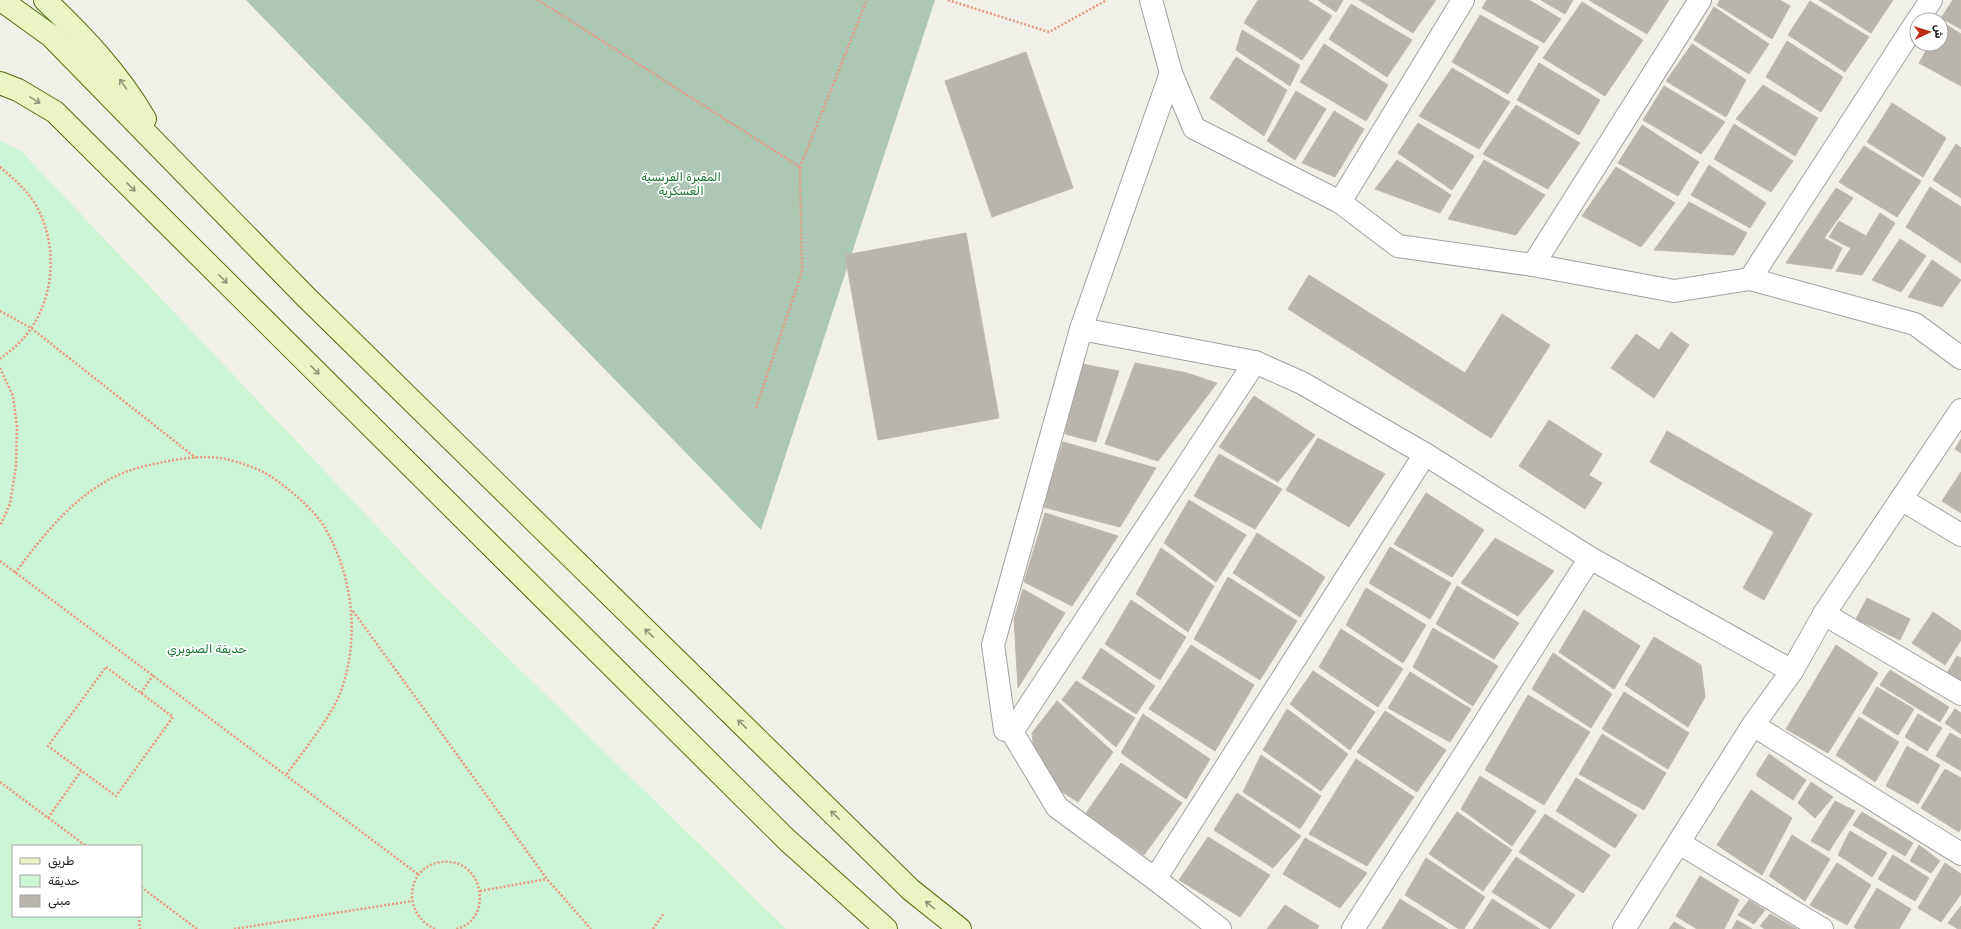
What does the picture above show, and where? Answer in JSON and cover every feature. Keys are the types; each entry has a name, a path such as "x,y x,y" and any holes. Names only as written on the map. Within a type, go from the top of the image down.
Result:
{"main road":[{"path":"2,0 51,36 307,298 912,890 960,929"},
{"path":"45,0 81,34 122,82 165,153"},
{"path":"0,83 18,90 55,112 775,828 886,929"}],"street":[{"path":"1151,0 1171,73 1194,128 1340,202 1398,246 1533,266 1674,292 1750,279 1915,324 1961,358"},
{"path":"1340,202 1464,0"},
{"path":"1533,266 1700,0"},
{"path":"1922,12 1930,0"},
{"path":"1750,279 1909,32"},
{"path":"1171,73 1081,329 993,645 1005,730 1012,732 1057,807 1220,929"},
{"path":"1081,329 1254,362 1302,383 1425,454 1590,558 1792,671"},
{"path":"1012,732 1254,362"},
{"path":"1624,929 1680,843 1753,725 1792,671 1824,614 1961,410"},
{"path":"1155,879 1425,454"},
{"path":"1901,499 1961,535"},
{"path":"1353,929 1590,558"},
{"path":"1824,614 1961,694"},
{"path":"1753,725 1961,854"},
{"path":"1680,843 1822,929"}],"path":[{"path":"538,0 800,167"},
{"path":"756,408 802,272 800,167 867,0"},
{"path":"948,0 1049,32 1107,0"},
{"path":"0,167 20,184 37,207 48,234 52,263 48,292 37,319 19,343 0,359"},
{"path":"0,311 31,328 197,458"},
{"path":"0,368 13,396 17,427 16,466 10,504 0,526"},
{"path":"16,573 63,513 90,491 114,477 152,464 183,458 224,459 263,472 297,496 325,527 343,568 352,610 350,651 341,691 322,725 286,775"},
{"path":"0,561 419,875"},
{"path":"352,610 548,879 590,929"},
{"path":"106,667 174,717 116,796 81,771 48,746 106,667"},
{"path":"140,693 153,675"},
{"path":"48,818 81,771"},
{"path":"0,782 85,845"},
{"path":"435,929 426,925 418,917 413,907 412,900 414,885 419,875 427,867 438,862 450,862 461,864 470,871 477,880 480,891 480,903 476,914 469,922 456,929"},
{"path":"480,891 548,879"},
{"path":"142,888 197,929"},
{"path":"234,929 412,900"},
{"path":"653,929 664,913"},
{"path":"139,917 140,929"}],"green space":[{"name":"المقبرة الفرنسية العسكرية","path":"246,0 935,0 761,530"},
{"name":"حديقة الصنوبري","path":"0,141 20,150 424,576 786,929 0,929"}],"building":[{"path":"1258,0 1307,0 1332,16 1302,60 1244,23"},
{"path":"1318,0 1343,0 1336,12"},
{"path":"1359,0 1436,0 1413,33"},
{"path":"1487,0 1529,0 1561,19 1544,43 1482,8"},
{"path":"1541,0 1573,0 1565,14"},
{"path":"1589,0 1669,0 1647,34"},
{"path":"1720,0 1780,0 1790,6 1772,39 1717,5"},
{"path":"1819,0 1893,0 1871,33"},
{"path":"1953,0 1961,0 1961,29 1949,22 1949,12 1945,12"},
{"path":"1810,1 1869,37 1845,72 1788,35"},
{"path":"1582,2 1643,40 1605,96 1543,58"},
{"path":"1351,4 1412,40 1387,77 1329,39"},
{"path":"1714,7 1769,44 1749,74 1694,40"},
{"path":"1480,15 1539,47 1508,94 1452,62"},
{"path":"1949,26 1961,34 1961,86 1919,63 1925,52 1949,52"},
{"path":"1242,30 1300,65 1290,86 1236,50"},
{"path":"1787,41 1843,77 1821,112 1766,77"},
{"path":"1324,44 1388,85 1366,121 1300,82"},
{"path":"1692,44 1746,80 1726,117 1666,81"},
{"path":"1026,52 1073,188 992,217 945,81"},
{"path":"1236,57 1287,90 1264,136 1210,98"},
{"path":"1539,63 1600,100 1579,135 1517,100"},
{"path":"1452,68 1510,102 1479,149 1419,116"},
{"path":"1763,85 1818,118 1795,156 1736,119"},
{"path":"1664,86 1725,122 1701,154 1643,120"},
{"path":"1296,91 1326,109 1295,160 1267,141"},
{"path":"1892,103 1946,138 1923,177 1867,142"},
{"path":"1516,105 1580,143 1548,189 1483,154"},
{"path":"1334,111 1364,129 1335,177 1302,163"},
{"path":"1418,123 1474,156 1452,190 1398,153"},
{"path":"1734,124 1793,161 1771,192 1714,159"},
{"path":"1642,125 1699,162 1678,196 1618,163"},
{"path":"1956,144 1961,148 1961,198 1933,180"},
{"path":"1864,146 1921,181 1897,217 1839,182"},
{"path":"1397,160 1451,195 1440,213 1375,189"},
{"path":"1484,160 1545,195 1516,235 1448,219"},
{"path":"1709,165 1766,203 1750,228 1691,195"},
{"path":"1616,167 1675,203 1641,247 1582,216"},
{"path":"1930,187 1961,207 1961,263 1906,227"},
{"path":"1836,188 1853,198 1824,238 1842,248 1832,269 1786,263"},
{"path":"1689,202 1747,233 1734,255 1654,250"},
{"path":"1880,213 1895,223 1862,275 1836,271 1851,248 1829,237 1839,221 1866,236"},
{"path":"966,233 999,418 878,440 845,255"},
{"path":"1900,239 1926,256 1901,292 1872,280"},
{"path":"1932,260 1961,280 1942,307 1908,297"},
{"path":"1309,275 1465,373 1502,314 1550,345 1491,438 1288,309"},
{"path":"1671,332 1689,345 1654,398 1611,368 1636,334 1659,350"},
{"path":"1135,363 1187,373 1217,383 1158,461 1105,444"},
{"path":"1082,364 1119,371 1096,442 1065,434"},
{"path":"1254,396 1315,435 1278,482 1219,447"},
{"path":"1549,420 1602,454 1589,475 1602,483 1585,509 1519,466"},
{"path":"1667,431 1812,514 1764,600 1743,588 1774,532 1650,462"},
{"path":"1318,438 1385,474 1349,527 1286,490"},
{"path":"1961,439 1961,453 1955,449"},
{"path":"1063,442 1156,468 1120,527 1043,507"},
{"path":"1219,454 1282,489 1255,529 1194,496"},
{"path":"1961,472 1961,513 1942,501"},
{"path":"1426,493 1484,530 1452,577 1394,544"},
{"path":"1189,500 1246,535 1216,582 1164,543"},
{"path":"1045,513 1118,536 1072,606 1024,582"},
{"path":"1257,533 1325,577 1300,617 1233,573"},
{"path":"1495,538 1554,571 1518,616 1461,583"},
{"path":"1390,547 1451,583 1430,619 1369,583"},
{"path":"1161,548 1214,586 1188,632 1136,594"},
{"path":"1228,577 1297,621 1260,680 1194,639"},
{"path":"1457,586 1519,623 1494,659 1436,624"},
{"path":"1366,588 1426,625 1403,663 1346,625"},
{"path":"1023,589 1065,613 1018,688 1014,619"},
{"path":"1867,598 1910,619 1900,640 1856,619"},
{"path":"1131,600 1186,637 1160,680 1105,644"},
{"path":"1584,610 1640,646 1614,689 1559,652"},
{"path":"1933,612 1961,631 1961,640 1945,665 1912,643"},
{"path":"1433,628 1498,666 1473,706 1413,667"},
{"path":"1341,629 1403,669 1378,707 1319,667"},
{"path":"1654,637 1701,665 1705,697 1688,727 1625,685"},
{"path":"1191,645 1254,685 1215,751 1149,709"},
{"path":"1836,645 1878,673 1828,753 1786,729"},
{"path":"1101,648 1155,686 1136,714 1082,678"},
{"path":"1553,653 1612,694 1591,728 1532,689"},
{"path":"1957,656 1961,658 1961,682 1947,673"},
{"path":"1890,670 1949,707 1940,722 1880,685"},
{"path":"1313,671 1375,712 1350,750 1290,704"},
{"path":"1410,672 1471,709 1450,742 1388,708"},
{"path":"1076,681 1135,718 1116,747 1062,700"},
{"path":"1877,687 1914,709 1898,735 1862,713"},
{"path":"1624,692 1689,733 1668,769 1602,729"},
{"path":"1528,695 1590,732 1544,805 1485,770"},
{"path":"1057,701 1113,752 1078,802 1059,790 1034,750 1032,733"},
{"path":"1287,709 1348,754 1321,791 1263,750"},
{"path":"1955,709 1961,713 1961,734 1945,723"},
{"path":"1385,711 1446,750 1417,792 1357,752"},
{"path":"1143,714 1210,759 1186,799 1121,753"},
{"path":"1918,714 1942,728 1927,751 1905,737"},
{"path":"1859,717 1899,742 1875,782 1836,755"},
{"path":"1950,733 1961,739 1961,771 1936,756"},
{"path":"1602,734 1666,773 1644,810 1579,774"},
{"path":"1907,746 1940,765 1918,804 1886,786"},
{"path":"1769,754 1806,780 1793,800 1756,775"},
{"path":"1261,755 1321,796 1300,829 1243,792"},
{"path":"1356,759 1414,797 1367,866 1309,834"},
{"path":"1121,763 1182,803 1144,855 1086,813"},
{"path":"1945,769 1961,778 1961,828 1959,832 1921,808"},
{"path":"1480,776 1536,811 1512,846 1461,809"},
{"path":"1576,778 1637,815 1615,848 1556,811"},
{"path":"1811,782 1833,797 1815,818 1798,803"},
{"path":"1751,790 1792,818 1762,875 1717,845"},
{"path":"1237,793 1301,836 1273,868 1214,830"},
{"path":"1835,801 1855,811 1829,851 1811,841"},
{"path":"1457,812 1512,850 1483,891 1429,854"},
{"path":"1862,812 1913,843 1905,856 1853,825"},
{"path":"1545,814 1610,855 1583,893 1519,852"},
{"path":"1850,831 1887,853 1872,877 1838,855"},
{"path":"1792,835 1830,859 1805,901 1769,876"},
{"path":"1208,837 1270,875 1240,917 1179,880"},
{"path":"1305,838 1367,873 1340,908 1283,874"},
{"path":"1919,845 1940,861 1931,873 1910,861"},
{"path":"1893,855 1929,878 1915,901 1878,879"},
{"path":"1516,857 1575,895 1550,929 1492,892"},
{"path":"1426,858 1485,897 1464,929 1459,929 1405,895"},
{"path":"1837,863 1871,885 1847,925 1810,905"},
{"path":"1945,863 1961,874 1961,894 1941,922 1918,908"},
{"path":"1700,876 1739,900 1724,929 1697,929 1676,916"},
{"path":"1877,888 1911,909 1899,929 1857,929 1854,927"},
{"path":"1400,899 1448,929 1382,929"},
{"path":"1492,899 1540,929 1473,929"},
{"path":"1749,900 1765,910 1754,924 1738,915"},
{"path":"1285,905 1319,926 1317,929 1267,929"},
{"path":"1961,906 1961,929 1958,929 1948,923"},
{"path":"1770,914 1797,929 1765,929 1760,926"},
{"path":"1737,920 1752,929 1732,929"},
{"path":"1674,922 1686,929 1669,929"}]}
